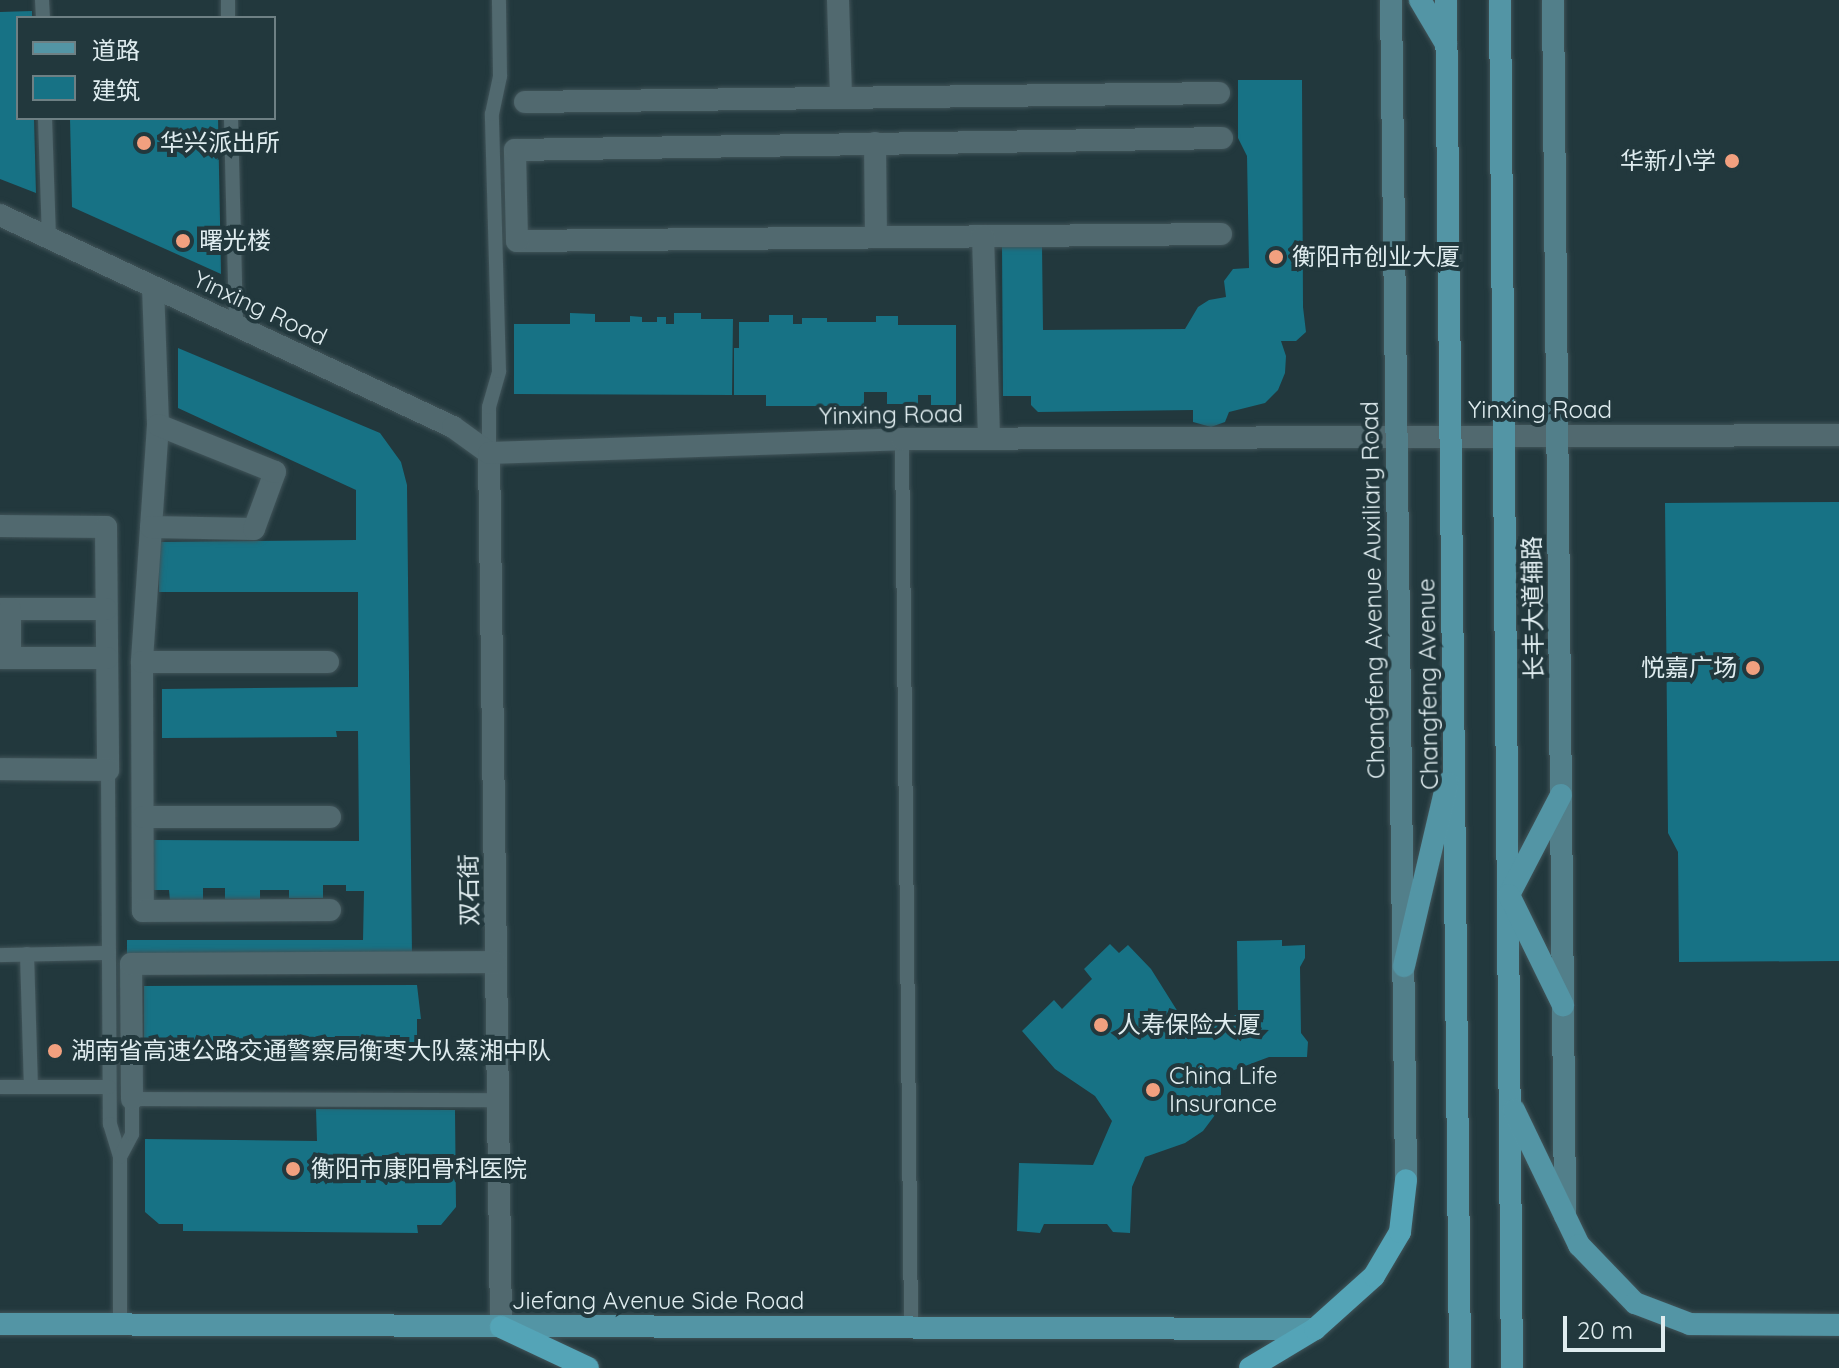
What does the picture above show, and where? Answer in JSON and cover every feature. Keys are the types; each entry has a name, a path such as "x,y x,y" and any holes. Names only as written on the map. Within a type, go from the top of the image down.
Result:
{"highway":[{"path":"1250,1368 1315,1329 1374,1276 1400,1232 1406,1180"},
{"path":"501,1327 588,1368"}],"main road":[{"name":"Changfeng Avenue Auxiliary Road","path":"1391,0 1406,1180"},
{"path":"1420,0 1447,45"},
{"name":"Changfeng Avenue","path":"1446,0 1460,1368"},
{"path":"1500,0 1512,1368"},
{"name":"长丰大道辅路","path":"1553,0 1565,1216"},
{"path":"1404,966 1455,750"},
{"path":"1509,895 1561,795"},
{"path":"1509,895 1563,1005"},
{"path":"1510,1102 1579,1245 1635,1303 1690,1324 1839,1325"},
{"name":"Jiefang Avenue Side Road","path":"0,1324 1315,1329"}],"street":[{"path":"838,0 841,98"},
{"path":"525,102 1219,93"},
{"path":"1221,234 517,241 515,150 1222,138"},
{"path":"875,143 876,237"},
{"name":"Yinxing Road","path":"0,215 453,427 489,453 902,439 1839,435"},
{"path":"983,236 989,439"},
{"path":"153,287 158,425 142,662 143,911 330,910"},
{"path":"151,527 254,529 275,472 158,425"},
{"name":"双石街","path":"489,453 501,1327"},
{"path":"0,526 106,527 108,770 0,769"},
{"path":"106,609 5,609 5,658 107,658"},
{"path":"142,662 328,662"},
{"path":"143,817 330,817"},
{"path":"132,1099 131,964 495,962"}],"lane":[{"path":"489,453 489,407 499,371 492,114 500,76 499,0"},
{"path":"45,120 49,238"},
{"path":"231,120 236,326"},
{"path":"902,439 911,1328"},
{"path":"108,770 109,1087 110,1124 120,1157 120,1325"},
{"path":"0,955 109,953"},
{"path":"27,954 31,1087"},
{"path":"0,1087 109,1087"},
{"path":"120,1157 132,1134 132,1099 498,1100"}],"building":[{"path":"32,11 32,16 16,16 16,120 34,120 36,193 0,179 0,12"},
{"name":"衡阳市创业大厦","path":"1238,80 1302,80 1303,307 1306,332 1296,341 1281,341 1286,356 1285,373 1278,390 1265,403 1229,412 1225,422 1211,427 1193,422 1193,410 1038,412 1031,405 1031,396 1003,396 1002,246 1042,245 1043,330 1185,329 1198,307 1209,300 1226,297 1224,281 1233,269 1249,268 1247,156 1238,138"},
{"path":"70,120 218,120 221,274 72,207"},
{"path":"570,313 595,314 595,322 630,322 630,316 642,317 642,322 657,322 657,317 666,317 666,324 674,324 674,313 701,313 701,319 733,319 732,395 514,394 514,324 570,324"},
{"path":"769,315 793,315 793,324 802,324 802,318 827,318 827,322 876,322 876,316 898,316 898,325 956,325 956,405 931,405 931,395 918,395 918,404 887,404 887,392 864,392 864,406 766,406 766,395 734,395 734,348 739,348 739,322 769,322"},
{"path":"178,348 380,433 401,462 407,485 412,956 127,958 127,940 363,940 364,891 346,891 346,885 323,885 323,898 289,898 289,890 260,890 260,899 225,899 225,888 203,888 203,901 170,901 169,890 151,890 151,840 359,841 358,731 336,731 337,737 162,738 162,689 358,687 358,592 159,592 159,542 356,540 356,490 178,408"},
{"name":"悦嘉广场","path":"1839,502 1839,961 1679,962 1678,852 1668,833 1665,503"},
{"name":"China Life Insurance","path":"1282,940 1282,946 1305,945 1305,958 1300,967 1301,1033 1308,1042 1307,1057 1269,1057 1221,1075 1221,1097 1215,1115 1203,1131 1185,1143 1145,1157 1132,1187 1130,1233 1113,1232 1107,1224 1044,1224 1040,1233 1017,1231 1019,1163 1093,1165 1112,1121 1095,1096 1055,1069 1022,1031 1054,1000 1062,1009 1092,979 1084,969 1110,944 1119,953 1128,945 1151,969 1178,1012 1202,1030 1238,1014 1237,941"},
{"path":"417,985 421,1019 417,1019 417,1045 144,1046 144,986"},
{"path":"316,1109 455,1110 456,1207 441,1225 417,1225 418,1233 183,1231 183,1224 159,1224 145,1212 145,1139 317,1141"}],"place":[{"name":"华兴派出所","path":"144,143"},
{"name":"华新小学","path":"1732,161"},
{"name":"曙光楼","path":"183,241"},
{"name":"衡阳市创业大厦","path":"1276,257"},
{"name":"悦嘉广场","path":"1753,668"},
{"name":"人寿保险大厦","path":"1101,1025"},
{"name":"湖南省高速公路交通警察局衡枣大队蒸湘中队","path":"55,1051"},
{"name":"China Life Insurance","path":"1153,1090"},
{"name":"衡阳市康阳骨科医院","path":"293,1169"}]}
